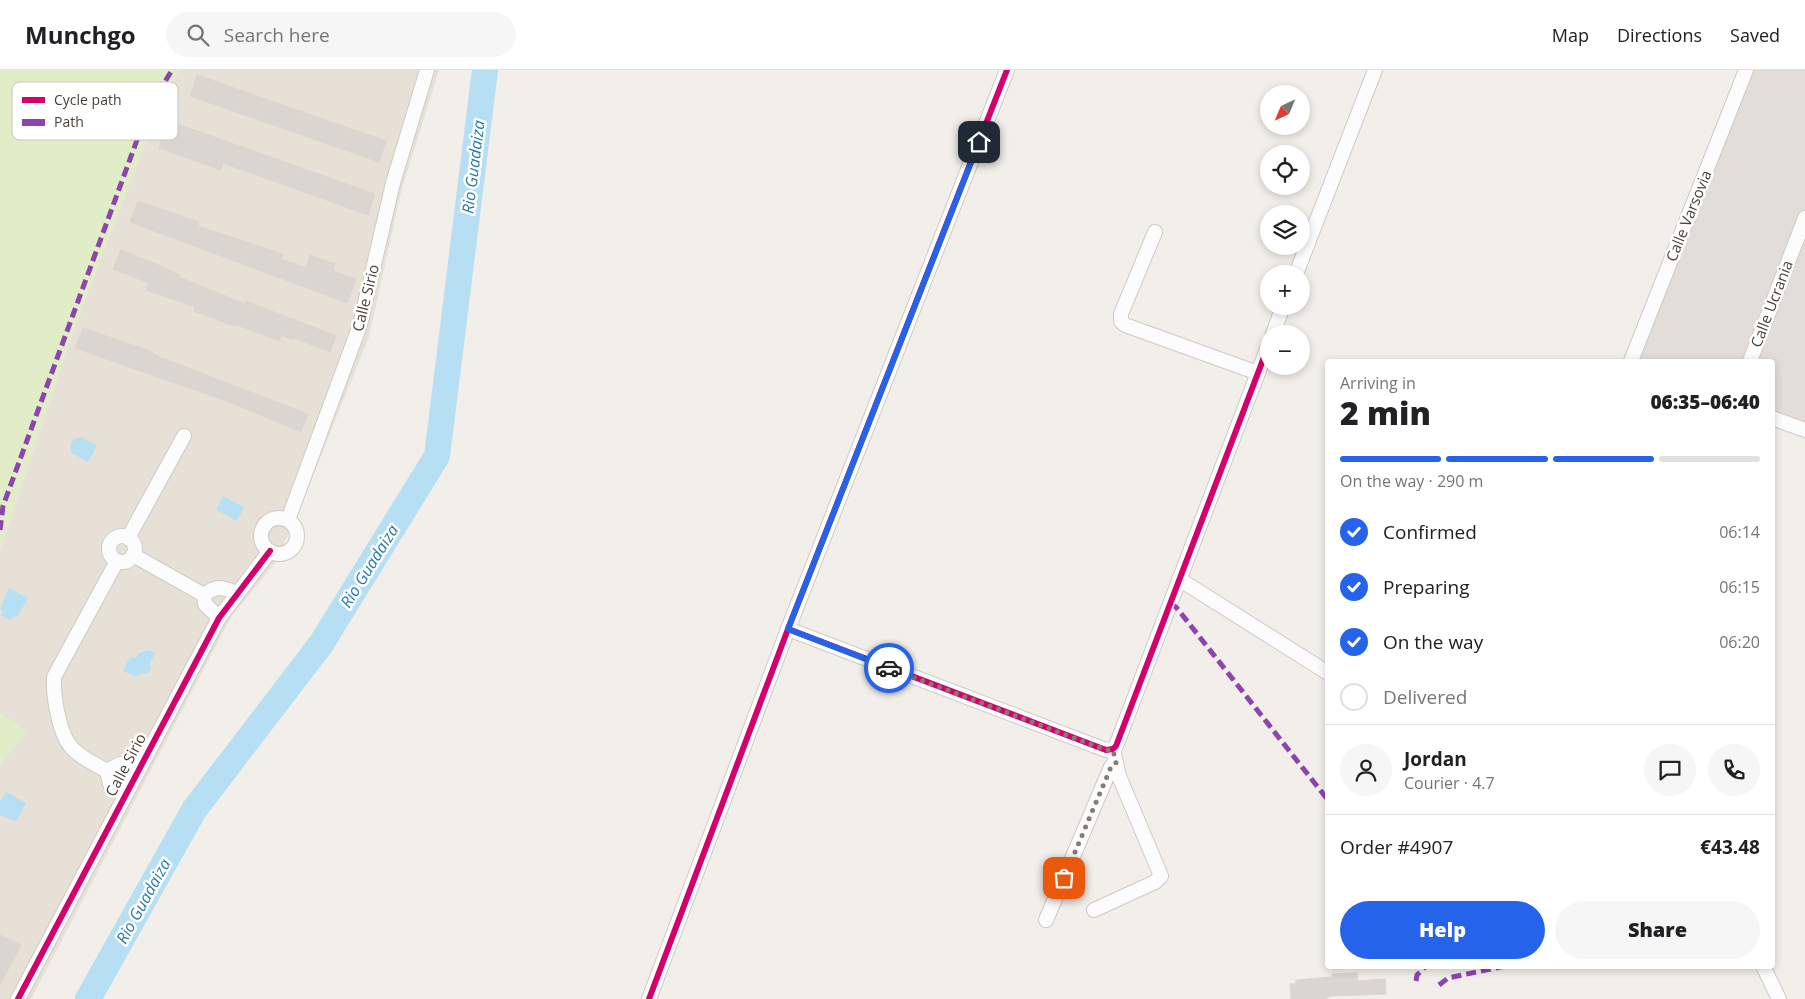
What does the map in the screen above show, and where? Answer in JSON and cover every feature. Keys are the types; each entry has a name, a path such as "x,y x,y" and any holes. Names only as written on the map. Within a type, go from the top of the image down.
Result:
{"street":[{"name":"Calle Sirio","path":"288,520 360,324 393,183 427,70"},
{"path":"648,999 788,629 1008,70"},
{"path":"1299,265 1374,70"},
{"name":"Calle Varsovia","path":"1633,359 1746,70"},
{"name":"Calle Ucrania","path":"1751,359 1805,218"},
{"path":"1154,232 1121,314 1121,321 1125,325 1258,373"},
{"path":"1046,920 1111,767 1116,746 1260,368"},
{"path":"1775,419 1805,430"},
{"path":"128,538 184,436"},
{"path":"279,518 288,520 294,527 297,536 295,545 288,552 279,554 270,551 263,545 261,536 263,527 270,521 279,518"},
{"path":"115,538 128,538 135,549 134,555 126,561 116,561 111,557 110,544 115,538"},
{"name":"Calle Sirio","path":"18,999 219,618 270,551"},
{"path":"134,555 204,595"},
{"path":"116,561 54,677 53,694 67,742 74,750 107,771 110,784 124,796"},
{"path":"1179,579 1325,672"},
{"path":"204,595 212,589 219,587 237,594"},
{"path":"204,595 205,604 219,618"},
{"path":"788,629 1106,750 1114,756 1119,776 1161,876 1155,882 1094,910"},
{"path":"107,771 120,764 137,772"},
{"path":"1764,969 1779,999"}],"shaded area":[{"path":"179,70 439,70 401,192 369,337 297,515 275,563 231,617 31,999 0,999 0,766 26,730 0,713 0,550 72,334 146,140 178,140 178,82 173,82"},
{"path":"1746,70 1805,70 1805,430 1775,419 1775,359 1634,359"}],"green space":[{"path":"0,70 179,70 173,82 12,82 12,140 146,140 72,334 0,550"},
{"path":"0,713 26,730 0,766"}],"water":[{"path":"81,437 97,446 88,462 72,453 70,446 74,439"},
{"path":"223,496 244,507 237,521 216,510"},
{"path":"9,588 28,598 18,616 12,617 10,620 1,615 3,611 0,609"},
{"path":"148,650 155,653 149,665 152,667 149,672 135,676 123,671 130,657 136,658 139,653"},
{"path":"6,792 26,803 16,822 0,815 0,802"}],"building":[{"path":"197,75 386,141 379,162 190,96"},
{"path":"178,124 375,194 368,215 223,163 221,170 159,148 162,140 178,140"},
{"path":"138,201 199,222 198,226 283,254 281,259 306,268 310,255 335,264 333,271 356,279 347,303 130,222"},
{"path":"121,250 180,275 179,277 245,304 246,301 336,336 330,352 294,338 294,340 281,335 279,341 237,325 236,327 194,311 195,307 146,290 149,283 113,269"},
{"path":"83,328 153,352 152,354 308,414 301,432 229,402 75,348"},
{"path":"0,935 21,945 0,985"},
{"path":"1357,973 1358,981 1385,979 1386,994 1330,996 1326,999 1291,999 1290,984 1296,984 1296,980 1332,977 1332,974"}],"waterway":[{"name":"Rio Guadaiza","path":"88,999 194,810 321,644 437,456 485,70"}],"marked path":[{"path":"165,82 172,70"},
{"path":"0,530 3,506 137,140"},
{"path":"1170,604 1176,607 1325,796"},
{"path":"1416,981 1417,975 1423,969"},
{"path":"1439,985 1448,978 1491,969"}],"cycle path":[{"path":"649,999 788,629 1007,70"},
{"path":"788,629 1106,750 1113,749 1116,746 1260,368"},
{"path":"18,999 219,618 270,551"}],"way so far":[{"path":"889,668 1106,750 1113,750 1116,763 1111,767 1064,878"}],"route":[{"path":"889,668 788,629 979,142"}]}
